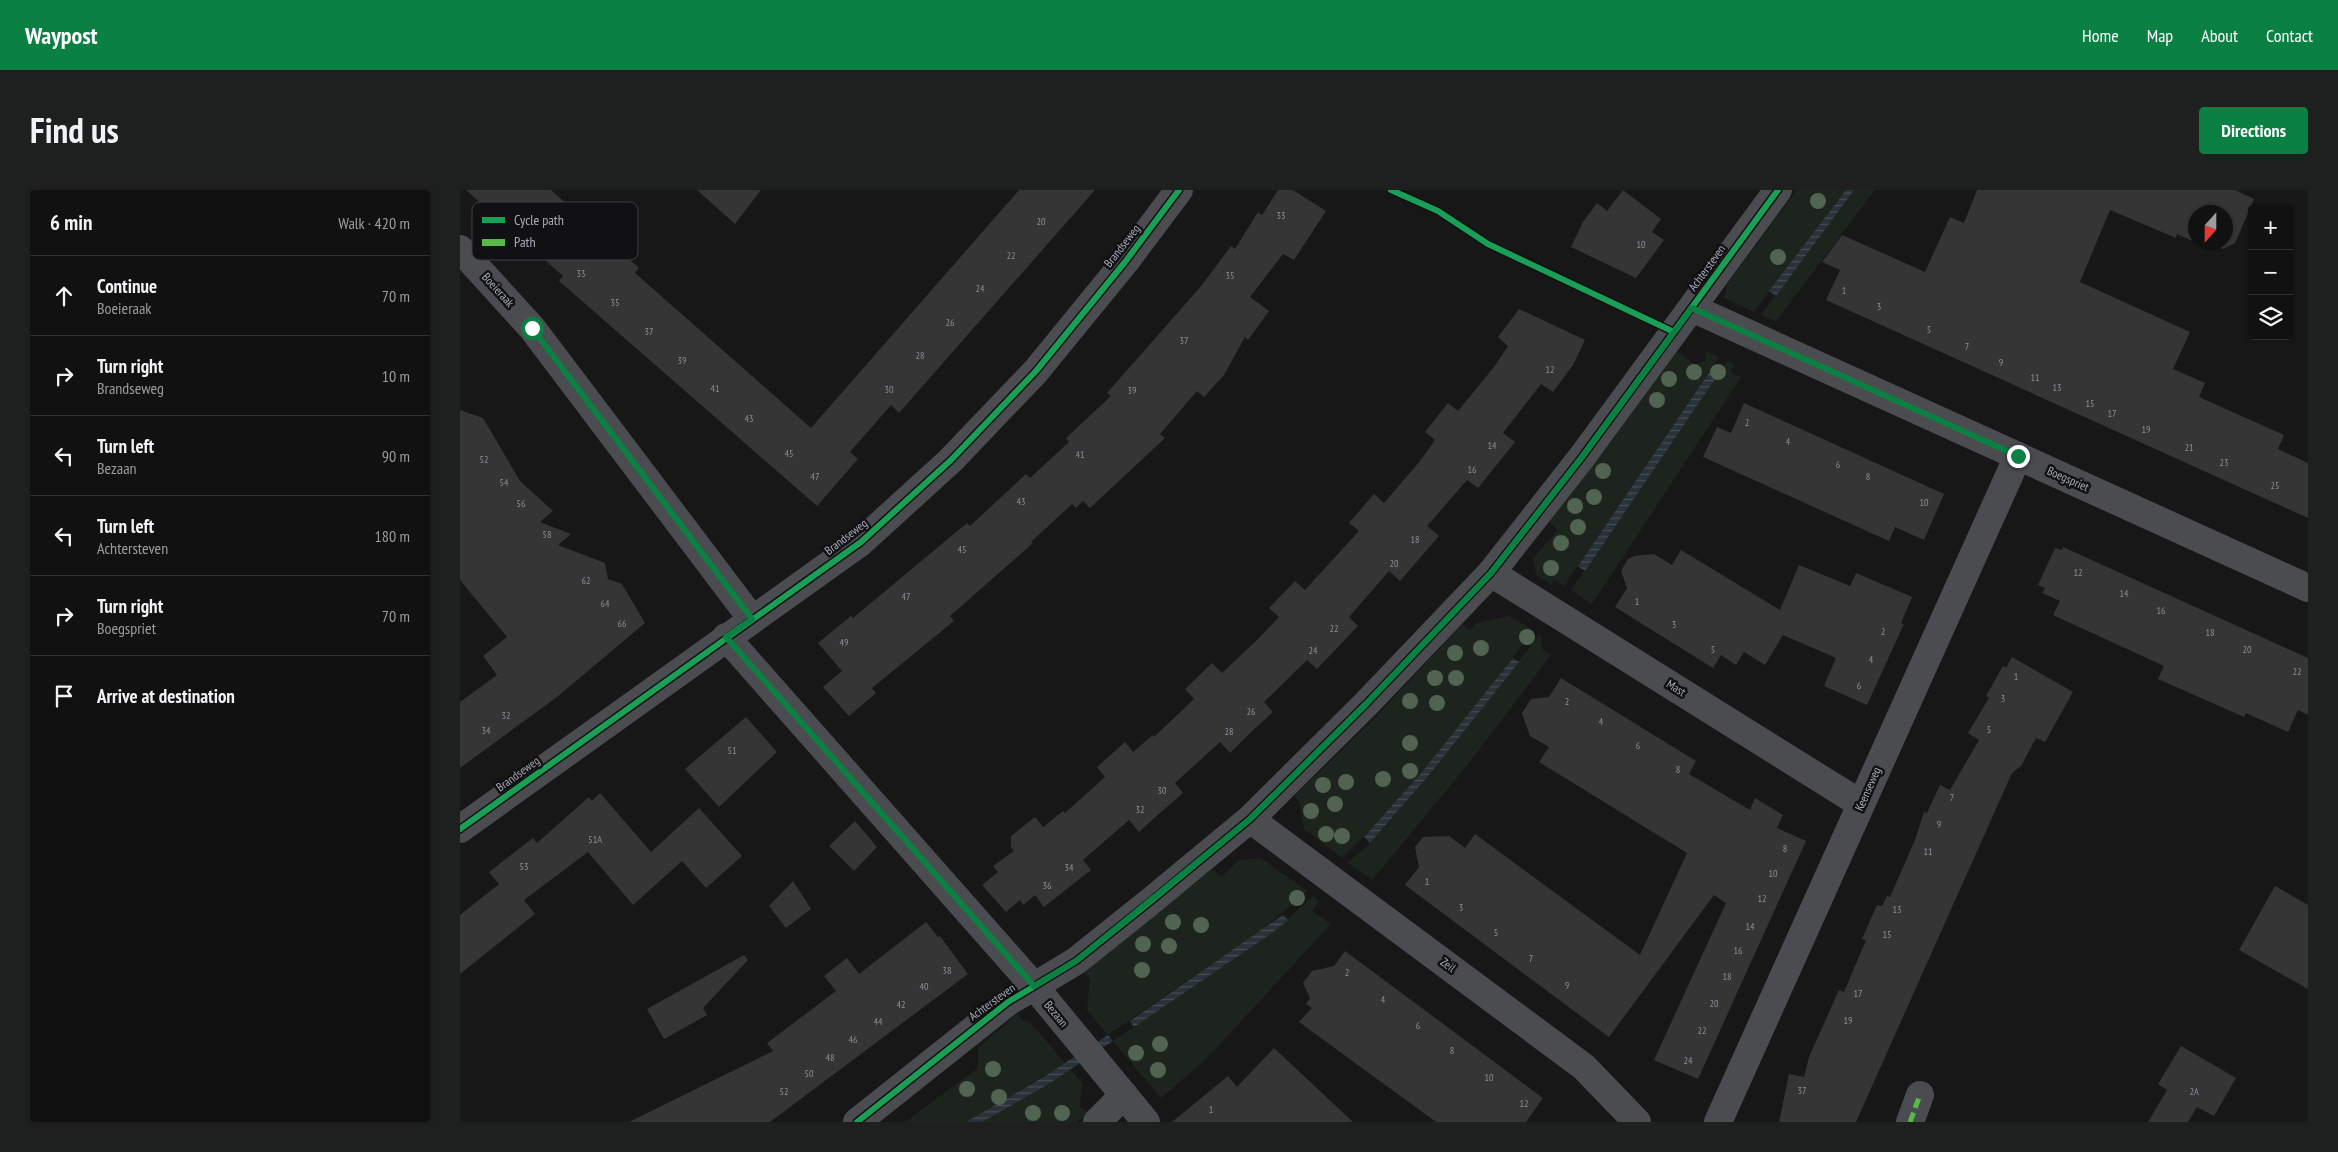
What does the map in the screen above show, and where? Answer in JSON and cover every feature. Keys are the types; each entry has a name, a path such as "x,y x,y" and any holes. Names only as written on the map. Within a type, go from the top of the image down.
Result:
{"street":[{"name":"Brandseweg","path":"460,830 726,637 862,542 951,460 1036,371 1125,262 1179,190"},
{"name":"Achtersteven","path":"857,1122 1008,1002 1076,961 1250,819 1366,704 1491,573 1582,457 1778,190"},
{"name":"Boeieraak","path":"460,249 532,328 752,619"},
{"name":"Boegspriet","path":"1692,308 2308,588"},
{"name":"Keenseweg","path":"1718,1122 2018,456"},
{"name":"Mast","path":"1491,573 1861,804"},
{"name":"Bezaan","path":"726,637 1034,986 1146,1122"},
{"name":"Zeil","path":"1250,819 1584,1067 1637,1122"},
{"path":"1097,1122 1124,1095"},
{"path":"1910,1122 1920,1095"}],"shaded area":[{"path":"1797,190 1846,190 1754,312 1724,298 1727,284"},
{"path":"1846,190 1854,190 1776,296 1769,291"},
{"path":"1854,190 1875,190 1776,321 1761,315"},
{"path":"1677,351 1695,365 1706,361 1705,351 1719,357 1564,586 1554,580 1552,585 1536,575 1533,558 1558,530 1549,521 1607,447"},
{"path":"1727,361 1734,364 1730,372 1741,377 1592,604 1571,590"},
{"path":"1710,371 1717,376 1585,571 1578,566"},
{"path":"1509,616 1533,630 1443,748 1394,805 1342,858 1304,829 1299,801 1294,796 1373,720 1462,624 1470,631 1476,623"},
{"path":"1540,634 1543,650 1551,655 1469,763 1372,880 1348,863 1370,843 1429,775"},
{"path":"1513,658 1519,662 1429,775 1370,843 1364,837 1423,771"},
{"path":"1261,858 1307,891 1266,927 1108,1035 1087,1010 1090,979 1083,972 1213,869 1221,877 1239,860"},
{"path":"1313,896 1319,901 1312,911 1331,924 1206,1059 1161,1098 1113,1041 1272,933"},
{"path":"1283,915 1288,920 1272,933 1134,1027 1130,1021"},
{"path":"1017,1014 1023,1021 1030,1022 1065,1063 966,1122 905,1122 978,1068 978,1048"},
{"path":"1108,1035 1113,1041 1050,1083 982,1122 966,1122 1045,1076"},
{"path":"1070,1069 1082,1083 1080,1106 1087,1112 1077,1122 982,1122"}],"building":[{"path":"466,190 551,190 565,202 480,202"},
{"path":"697,190 761,190 735,224"},
{"path":"1019,190 1095,190 899,413 891,405 850,452 858,459 817,506 559,281 563,276 545,260 630,260 639,268 635,273 811,428"},
{"path":"1278,190 1293,190 1326,211 1294,260 1283,254 1250,297 1269,311 1248,340 1245,337 1224,375 1204,397 1197,391 1160,434 1165,438 1090,508 1083,501 1076,508 1072,504 1031,542 1033,543 950,616 954,621 872,688 876,693 849,716 823,687 842,671 818,643 851,616 853,618 967,523 970,526 1026,474 1030,478 1069,442 1066,438 1111,396 1107,393 1202,285 1231,246 1235,249 1258,212 1262,215"},
{"path":"1623,190 1661,219 1652,232 1664,240 1636,278 1571,247 1583,222 1597,203 1607,211"},
{"path":"1977,190 2235,190 2254,199 2251,205 2248,205 2248,213 2233,244 2233,205 2188,205 2188,239 2177,234 2176,238 2110,210 2080,282 2190,332 2173,369 2205,383 2199,397 2284,435 2278,449 2308,463 2308,518 1826,300 1840,270 1822,262 1842,235 1925,272 1950,217 1964,223"},
{"path":"1519,309 1585,340 1573,365 1553,392 1541,384 1503,433 1515,442 1478,488 1467,480 1427,526 1439,536 1400,581 1389,571 1349,617 1358,626 1317,669 1307,660 1264,702 1273,712 1230,753 1220,742 1175,783 1183,793 1139,832 1129,820 1083,860 1091,870 1044,907 1035,895 1023,905 1020,900 1006,912 982,885 998,872 993,866 1014,851 1011,847 1011,836 1035,817 1043,827 1063,811 1065,813 1105,777 1097,767 1125,742 1133,752 1153,735 1154,737 1194,699 1185,689 1212,663 1222,673 1257,640 1279,617 1269,608 1295,581 1305,590 1359,531 1349,523 1374,494 1384,503 1420,461 1435,440 1425,432 1448,403 1458,411 1494,367 1508,346 1498,337"},
{"path":"1744,403 1944,494 1924,540 1895,527 1889,541 1703,457 1717,427 1731,433"},
{"path":"460,410 483,418 520,481 553,511 540,522 571,534 558,545 605,563 608,579 622,584 645,623 557,697 460,768 460,702 497,675 483,656 507,637 460,580"},
{"path":"2063,547 2308,658 2308,715 2298,710 2288,732 2246,713 2244,717 2158,679 2164,666 2053,615 2060,601 2042,593 2045,588 2038,585 2055,548 2062,550"},
{"path":"1681,550 1780,610 1799,565 1850,586 1856,573 1912,597 1901,623 1904,624 1867,705 1824,686 1836,658 1783,635 1765,665 1744,652 1736,665 1721,655 1713,668 1615,607 1627,588 1621,571 1628,559 1634,556 1654,554 1672,565"},
{"path":"2012,657 2073,692 2045,742 2036,738 2021,766 2012,773 1856,1122 1779,1122 1789,1074 1804,1077 1809,1057 1839,990 1844,992 1866,940 1862,939 1877,905 1882,906 1887,896 1890,897 1915,840 1924,812 1927,813 1940,785 1950,790 1979,740 1968,733 1989,698 1986,696 2003,666 2006,668"},
{"path":"1561,678 1696,761 1689,774 1750,810 1755,798 1783,815 1777,828 1806,841 1698,1079 1654,1060 1726,903 1714,895 1609,1037 1405,885 1419,867 1415,847 1423,837 1449,836 1465,848 1475,834 1640,955 1687,853 1539,762 1549,747 1530,736 1522,713 1531,699 1549,697"},
{"path":"746,717 777,752 719,807 685,769"},
{"path":"600,793 651,852 699,808 742,856 706,888 682,861 633,905 588,852 524,900 535,914 460,974 460,915 499,884 489,872 533,838 537,843 589,797 592,801"},
{"path":"855,821 877,847 854,871 829,846"},
{"path":"793,881 811,909 786,928 769,906"},
{"path":"2275,886 2308,905 2308,989 2239,950"},
{"path":"926,922 938,937 940,936 968,974 770,1122 629,1122 773,1051 767,1043 836,991 824,976 847,958 859,974"},
{"path":"1345,951 1543,1098 1526,1122 1436,1122 1299,1022 1312,1008 1306,1004 1310,998 1303,983 1312,971 1334,966"},
{"path":"744,955 748,960 703,1008 707,1015 664,1039 647,1009"},
{"path":"2181,1046 2236,1078 2214,1116 2197,1107 2188,1122 2148,1122 2167,1090 2158,1084"},
{"path":"1274,1048 1353,1122 1172,1122 1228,1076 1237,1087"}],"marked path":[{"path":"1910,1122 1920,1095"}],"cycle path":[{"path":"460,829 861,542 951,460 1036,371 1125,262 1179,190"},
{"path":"1391,190 1438,211 1488,244 1674,332"},
{"path":"857,1122 1008,1002 1076,961 1151,901 1250,819 1366,704 1491,573 1582,457 1778,190"}],"route":[{"path":"532,328 752,619 726,637 1034,986 1076,961 1250,819 1366,704 1491,573 1582,457 1692,308 2018,456"}]}
